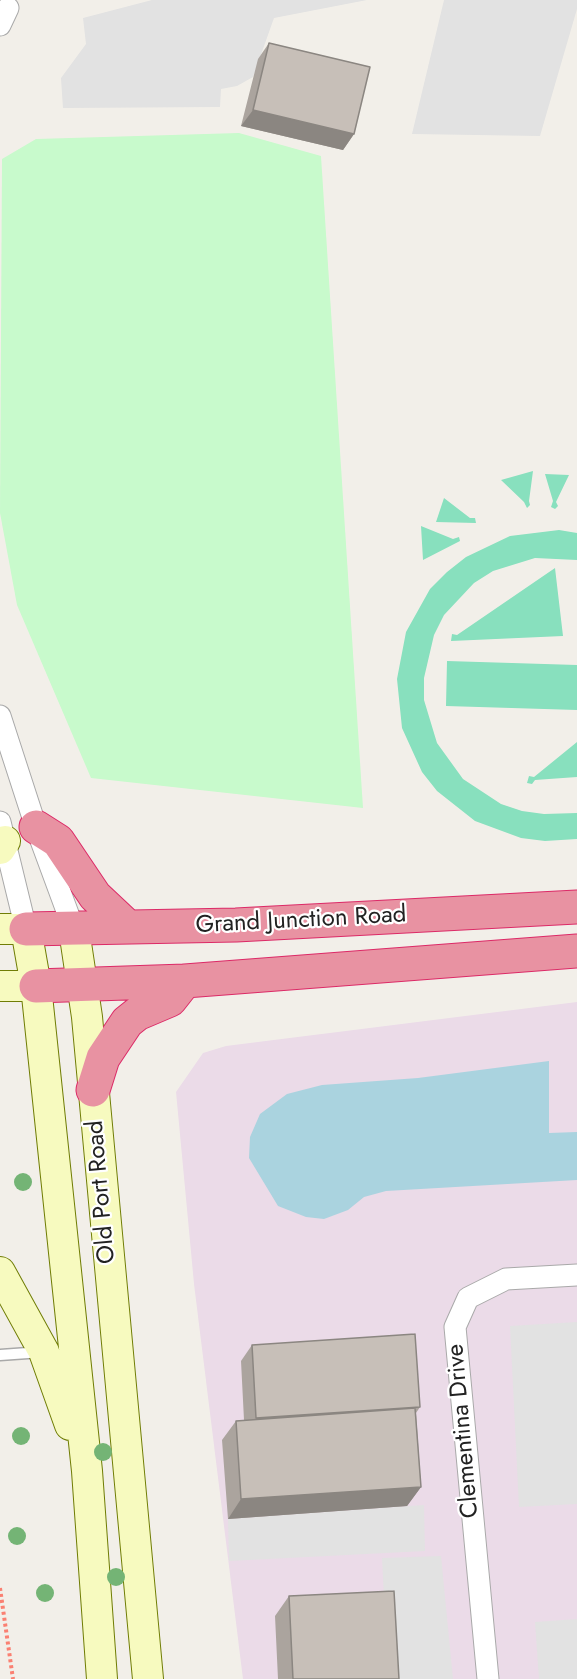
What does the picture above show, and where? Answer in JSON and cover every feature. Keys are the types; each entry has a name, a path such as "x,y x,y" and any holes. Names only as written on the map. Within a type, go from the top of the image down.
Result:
{"highway":[{"path":"36,827 58,841 95,896 128,927"},
{"name":"Grand Junction Road","path":"13,929 74,930 236,925 577,907"},
{"name":"Grand Junction Road","path":"36,986 185,981 577,951"},
{"path":"93,1090 103,1058 127,1022 137,1014 170,1000 185,981"}],"main road":[{"name":"Old Port Road","path":"13,929 36,986 87,1471 101,1673"},
{"name":"Old Port Road","path":"74,930 83,983 147,1670"},
{"path":"0,986 36,986"},
{"path":"0,1272 44,1352 87,1471"},
{"path":"101,1673 147,1670"}],"street":[{"name":"Old Port Road","path":"0,716 36,827 74,930"},
{"name":"Old Port Road","path":"2,837 13,929"},
{"name":"Clementina Drive","path":"488,1679 455,1327 468,1298 506,1279 577,1275"}],"lane":[{"path":"0,1355 44,1352"}],"path":[{"path":"0,1588 13,1679"}],"shaded area":[{"path":"152,0 367,0 274,18 253,77 237,86 221,89 220,107 63,108 61,78 86,44 83,18"},
{"path":"444,0 577,0 577,9 540,136 412,134"},
{"path":"577,1002 577,1679 243,1679 194,1284 176,1092 203,1053 226,1046"},
{"path":"577,1322 577,1504 519,1507 510,1326"},
{"path":"424,1505 425,1551 229,1561 228,1519"},
{"path":"441,1556 453,1679 388,1679 382,1558"},
{"path":"577,1619 577,1679 539,1679 535,1622"}],"green space":[{"path":"239,133 321,156 363,808 91,778 17,605 0,513 2,159 36,139"},
{"path":"533,471 530,505 527,508 524,502 501,480"},
{"path":"545,474 569,475 555,509 551,507 553,501"},
{"path":"444,498 470,518 475,518 476,523 436,522"},
{"path":"421,526 453,539 459,537 460,541 423,560"},
{"path":"559,530 577,533 577,560 535,558 493,571 474,583 444,615 434,635 424,678 424,700 437,743 463,779 501,804 522,811 544,814 577,813 577,839 545,841 521,838 475,821 437,791 422,772 402,728 397,679 406,632 430,589 447,572 466,557 510,536"},
{"path":"555,568 563,636 451,641 452,634 457,635"},
{"path":"447,661 577,665 577,710 446,706"},
{"path":"577,742 577,777 535,780 532,784 527,783 529,776 534,777"}],"water":[{"path":"549,1061 549,1133 577,1132 577,1180 386,1191 364,1197 348,1210 324,1219 306,1217 278,1206 249,1158 250,1137 260,1114 287,1094 322,1085 418,1078"}],"building":[{"path":"269,43 370,67 354,134 253,110"},
{"path":"415,1334 420,1407 256,1418 252,1345"},
{"path":"415,1408 421,1487 241,1499 236,1421"},
{"path":"394,1591 399,1679 293,1679 289,1596"}]}
